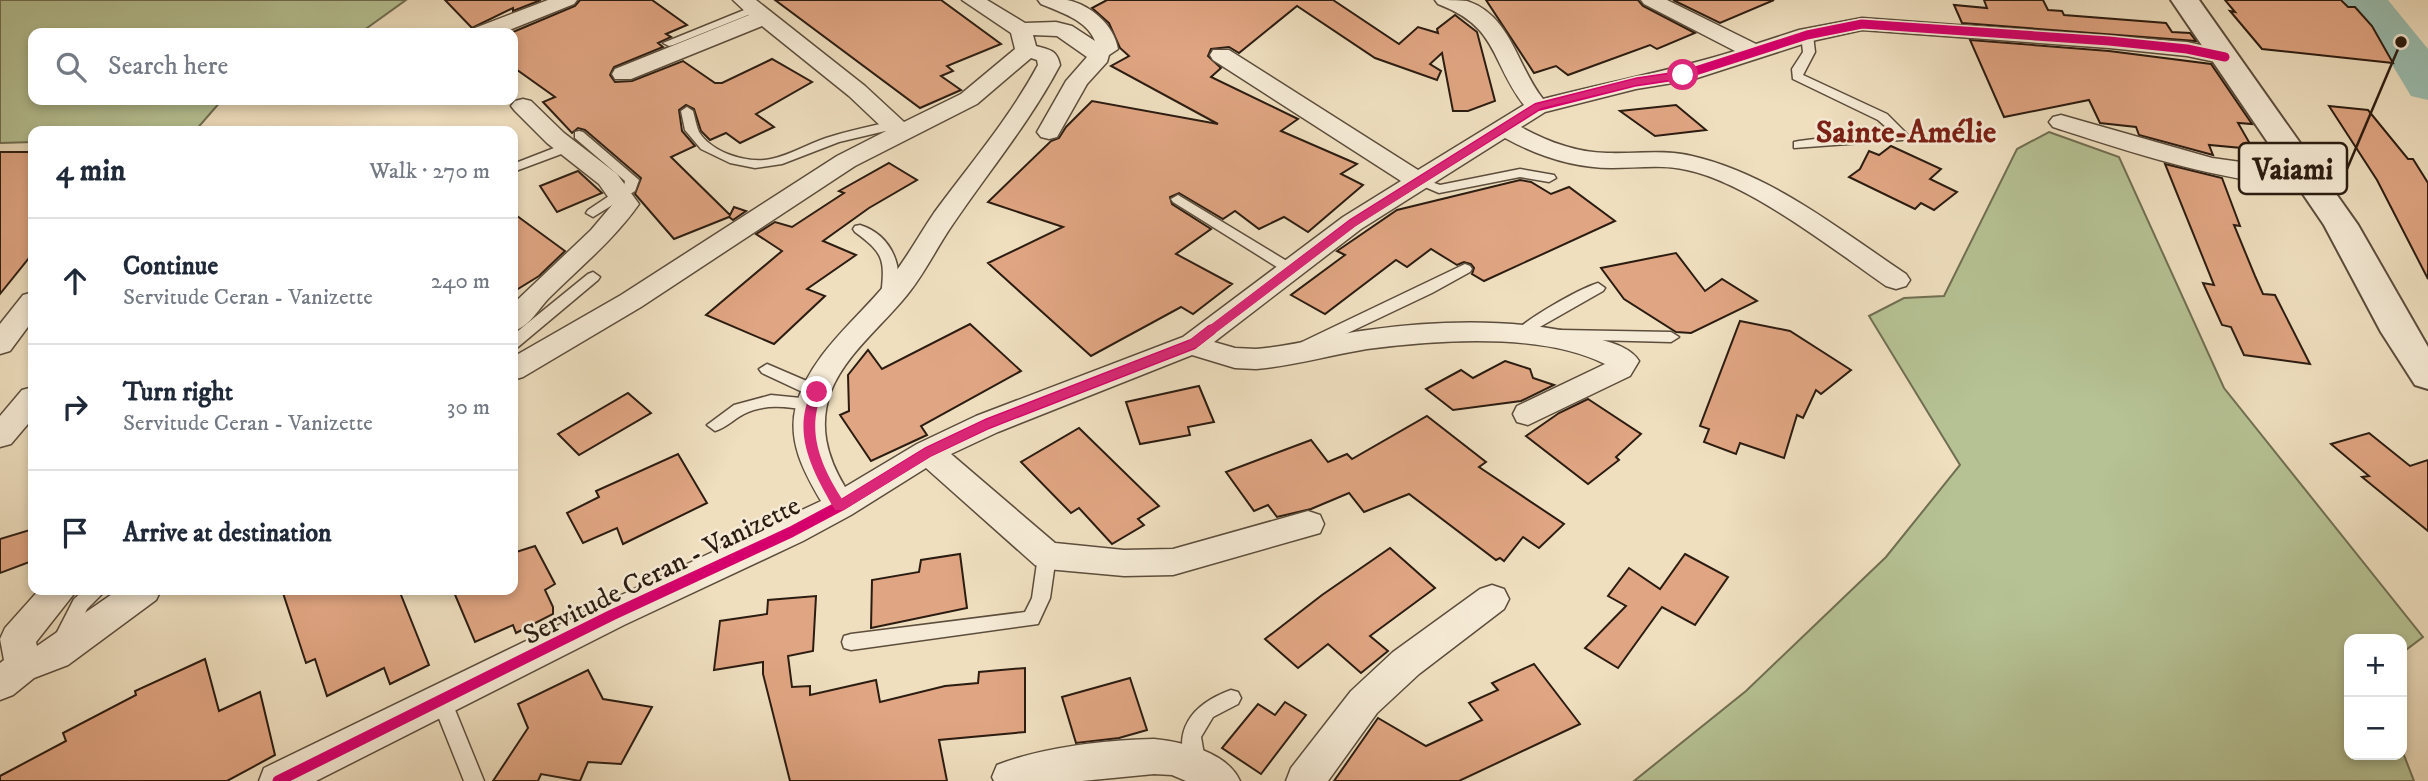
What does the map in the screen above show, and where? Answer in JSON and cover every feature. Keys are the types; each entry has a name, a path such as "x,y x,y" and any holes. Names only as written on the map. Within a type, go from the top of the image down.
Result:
{"street":[{"path":"496,28 567,0"},
{"path":"972,0 1024,40"},
{"path":"1048,0 1087,16 1102,32 1109,48 1077,80 1049,132"},
{"path":"1445,0 1480,16 1501,46 1526,95 1537,107"},
{"path":"1651,0 1706,30 1756,52"},
{"path":"2185,0 2341,225 2395,325 2428,376"},
{"path":"623,74 754,9 857,91 898,129"},
{"name":"Servitude Ceran - Vanizette","path":"278,781 612,615 791,532 840,506 928,452 987,424 1193,344 1352,223 1537,107 1636,82 1683,75 1807,35 1862,24 2187,49 2225,57"},
{"path":"518,367 642,294 898,129 969,99 1024,40 1056,27 1078,36 1099,57"},
{"name":"Servitude Ceran - Vanizette","path":"840,506 818,470 808,440 814,399 844,349 888,300 1030,102 1049,65 1047,56 1024,40"},
{"path":"1221,55 1418,181"},
{"path":"518,317 561,271 614,223 626,204 622,194 583,157 573,141 523,106"},
{"path":"2061,122 2202,164 2256,175 2306,178"},
{"path":"1505,128 1534,145 1564,156 1597,160 1669,160 1700,166 1747,187 1793,213 1896,280"},
{"path":"0,344 28,308"},
{"path":"2395,325 2428,340"},
{"path":"1193,344 1207,352 1236,360 1264,360 1394,336 1522,336 1610,352 1623,361 1620,369 1528,414"},
{"path":"0,436 28,404"},
{"path":"928,452 1047,556 1124,564 1173,562 1308,524"},
{"path":"42,658 22,660 18,639 56,595"},
{"path":"0,684 136,595"},
{"path":"1305,781 1364,702 1406,663 1492,599"},
{"path":"1011,777 1133,758 1173,758 1209,774"}],"lane":[{"path":"669,43 754,9"},
{"path":"1799,145 1851,138 1885,139 1901,134 1897,127 1875,114 1808,85 1797,76 1798,69 1810,52 1807,35"},
{"path":"688,111 692,131 704,145 748,163 765,164 788,158 841,137 898,129"},
{"path":"518,166 573,141"},
{"path":"1418,181 1439,189 1520,173 1549,178"},
{"path":"593,213 622,194"},
{"path":"1178,199 1290,269"},
{"path":"860,229 886,248 892,262 888,300"},
{"path":"1284,356 1427,290 1465,269"},
{"path":"518,339 593,277"},
{"path":"1522,336 1533,324 1598,288"},
{"path":"1522,336 1671,337"},
{"path":"767,369 814,399"},
{"path":"715,425 739,407 774,399 814,399"},
{"path":"851,642 1031,619 1041,598 1047,556"},
{"path":"42,658 80,604 91,595"},
{"path":"1209,774 1191,736 1206,711 1231,698"},
{"path":"442,701 474,781"}],"green space":[{"path":"0,0 406,0 367,28 28,28 28,105 218,105 199,126 28,126 28,142 0,143"},
{"path":"2049,132 2119,157 2224,388 2423,637 2407,649 2407,634 2344,634 2344,760 2406,760 2414,781 1634,781 1746,691 1886,557 1960,465 1869,316 1904,298 1944,296 2017,149"}],"building":[{"path":"445,0 541,0 513,11 513,8 472,28"},
{"path":"580,0 652,0 687,25 666,34 671,37 658,43 663,47 614,67 610,75 615,82 632,81 683,61 715,83 722,83 772,59 812,82 756,114 774,127 740,143 726,133 710,140 701,131 694,109 686,105 679,110 682,131 695,146 671,157 730,215 734,207 746,211 733,220 729,217 674,239 635,194 641,178 585,130 578,128 572,133 543,102 555,97 518,71 518,30 575,6"},
{"path":"775,0 941,0 1001,44 947,66 953,71 941,76 961,90 920,108"},
{"path":"1107,0 1333,0 1399,44 1418,27 1438,33 1437,29 1455,15 1477,32 1495,101 1468,111 1453,111 1442,53 1430,64 1441,71 1437,80 1375,58 1297,6 1239,53 1229,47 1211,49 1208,56 1221,68 1211,77 1298,119 1281,131 1357,164 1341,174 1363,185 1308,232 1284,217 1259,229 1235,211 1223,219 1179,193 1170,197 1172,204 1211,229 1176,254 1232,284 1193,314 1181,307 1091,356 988,263 1063,227 988,202 1051,141 1059,138 1092,101 1218,124 1111,66 1129,56 1120,48 1109,23 1092,8"},
{"path":"1486,0 1638,0 1643,6 1695,33 1657,49 1650,45 1568,75 1556,66 1534,73"},
{"path":"1673,0 1774,0 1720,23"},
{"path":"1984,0 2043,0 2048,10 2062,11 2064,15 2166,23 2172,32 2190,33 2196,41 1962,23 1954,5 1987,8"},
{"path":"2225,0 2341,0 2348,7 2355,7 2372,26 2393,63 2262,49 2230,11 2235,12"},
{"path":"1970,40 2109,51 2211,64 2252,124 2238,123 2253,149 2209,145 2213,155 2139,135 2136,127 2100,123 2089,100 2004,117"},
{"path":"1676,105 1706,130 1655,136 1620,111"},
{"path":"2329,106 2368,110 2408,159 2413,159 2428,183 2428,279 2377,180"},
{"path":"1891,146 1941,169 1930,179 1957,192 1934,210 1921,203 1915,209 1849,177 1860,169 1869,151 1879,155"},
{"path":"0,152 28,152 28,259 0,294"},
{"path":"889,163 917,180 869,208 823,241 856,255 807,289 825,296 774,344 706,315 782,251 756,234 775,222 792,227 844,193 839,191"},
{"path":"2165,164 2222,178 2240,226 2234,225 2263,294 2275,295 2310,364 2244,355 2231,327 2222,325 2203,283 2214,285"},
{"path":"578,171 602,193 557,212 540,186"},
{"path":"1520,180 1531,182 1551,194 1569,187 1615,221 1484,281 1472,274 1474,268 1471,264 1464,262 1457,265 1431,249 1407,267 1396,260 1325,314 1291,295 1345,255 1337,251 1397,210"},
{"path":"518,217 565,251 539,276 518,289"},
{"path":"1676,253 1705,291 1722,279 1757,301 1691,333 1676,332 1624,299 1601,268"},
{"path":"1740,321 1790,331 1851,370 1821,394 1816,390 1803,418 1797,415 1784,458 1740,443 1736,454 1704,442 1709,429 1700,426"},
{"path":"970,324 1021,371 921,426 927,435 871,461 840,415 849,411 848,375 868,350 882,369"},
{"path":"1505,361 1530,369 1533,378 1554,385 1521,401 1453,410 1426,389 1461,370 1473,378"},
{"path":"1199,386 1214,422 1188,427 1190,435 1140,444 1126,402"},
{"path":"628,393 651,413 579,455 558,434"},
{"path":"1588,399 1641,434 1616,457 1619,460 1588,484 1526,436 1559,413"},
{"path":"1427,416 1486,462 1479,467 1564,524 1539,548 1523,537 1504,561 1500,558 1496,560 1409,494 1364,512 1349,493 1311,509 1277,517 1268,505 1254,511 1226,472 1311,440 1328,462 1347,454 1352,459"},
{"path":"1079,428 1159,506 1138,519 1144,525 1112,544 1079,508 1071,513 1021,462"},
{"path":"2369,433 2410,466 2428,460 2428,531 2362,477 2369,476 2331,444"},
{"path":"678,454 707,503 623,544 617,528 583,543 567,513 599,497 596,491"},
{"path":"28,531 28,562 0,573 0,539"},
{"path":"535,546 555,584 545,590 553,607 553,614 516,633 513,625 475,642 455,595 518,595 518,551"},
{"path":"1390,548 1435,588 1370,636 1388,651 1361,673 1328,644 1298,668 1265,639 1322,595"},
{"path":"960,554 967,608 871,628 872,580 919,572 921,560"},
{"path":"1685,554 1728,577 1695,625 1662,607 1618,668 1585,648 1626,606 1608,596 1629,568 1660,589"},
{"path":"284,595 401,595 429,665 390,684 384,668 327,696 315,659 306,663"},
{"path":"816,596 813,651 788,656 792,687 810,686 810,695 876,680 880,702 945,686 978,683 979,672 1025,668 1025,732 939,740 947,781 790,781 763,674 763,662 714,670 720,621 767,614 768,600"},
{"path":"205,659 219,711 260,692 275,755 227,781 0,781 0,776 66,741 63,733 136,695 135,691"},
{"path":"1534,664 1580,724 1459,781 1334,781 1378,718 1426,746 1482,720 1469,703 1498,690 1492,683"},
{"path":"588,670 603,699 652,707 621,764 588,762 580,781 541,774 538,781 493,781 528,728 518,704"},
{"path":"1130,678 1147,730 1119,738 1076,743 1062,697"},
{"path":"1285,702 1306,715 1261,774 1222,748 1258,704 1275,715"}],"waterway":[{"path":"2365,0 2401,42 2428,86"}],"cycle path":[{"path":"278,781 612,615 791,532 840,506 928,452 987,424 1193,344 1352,223 1537,107 1636,82 1683,75 1807,35 1862,24 2109,41 2187,49 2225,57"}],"place":[{"name":"Vaiami","path":"2401,42"}],"district":[{"name":"Sainte-Amélie","path":"1906,131"}],"route":[{"path":"817,392 811,405 808,440 822,477 840,506 928,452 987,424 1193,344 1352,223 1537,107 1636,82 1683,75"}]}
